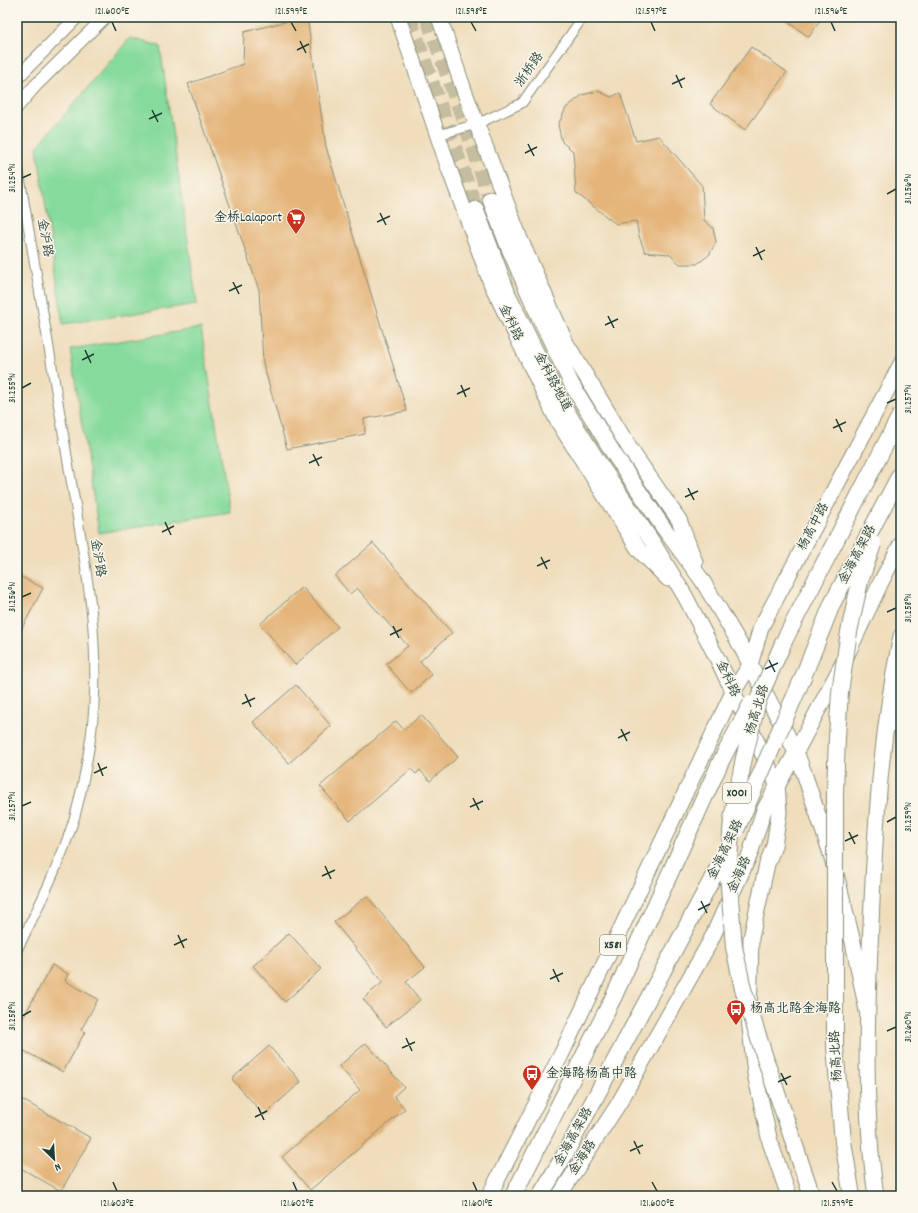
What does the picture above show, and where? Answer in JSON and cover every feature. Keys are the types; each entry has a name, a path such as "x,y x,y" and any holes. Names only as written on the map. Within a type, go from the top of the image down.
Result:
{"highway":[{"name":"杨高北路","path":"812,1196 743,989 734,947 728,874 732,819 744,758 758,700 785,639 901,414"},
{"name":"金海高架路","path":"540,1196 564,1156 726,853 801,682 832,604 901,473"},
{"name":"杨高北路","path":"852,1196 843,1142 835,1047 835,793 840,692 849,632 860,581 872,547 901,481"},
{"name":"金海高架路","path":"513,1196 614,996 721,761 785,639"}],"main road":[{"name":"金科路","path":"398,17 491,283 557,420 639,550 685,596"},
{"name":"金科路","path":"439,17 520,239 566,343 630,449 679,520 702,580"},
{"name":"金科路地道","path":"490,199 529,296 572,385 614,454 663,527"},
{"name":"金科路地道","path":"476,209 508,294 554,389 593,454 653,543"},
{"name":"杨高中路","path":"733,692 750,664 761,627 901,364"},
{"name":"金科路","path":"663,527 702,580 730,626 796,752"},
{"name":"金科路","path":"653,543 685,596 718,660 777,784"},
{"name":"金海路","path":"559,1196 619,1102 710,942 750,854 764,810 845,660 881,582 901,544"},
{"path":"876,1196 870,1138 867,1011 878,804 886,724 896,658 901,636"},
{"name":"X581","path":"489,1196 562,1053 733,692"},
{"path":"796,752 832,854 853,942 867,1011"},
{"path":"777,784 779,814 774,846 767,864 750,938 749,1018 757,1082 770,1142 789,1196"}],"street":[{"path":"17,78 77,17"},
{"path":"17,107 35,86 105,17"},
{"name":"浙桥路","path":"438,134 477,124 522,103 583,17"},
{"name":"金沪路","path":"17,161 83,550 93,618 95,660 91,735 85,774 75,816 45,894 17,950"},
{"path":"886,724 901,729"}],"green space":[{"path":"130,38 160,46 197,304 63,324 37,147"},
{"path":"201,328 230,512 99,533 70,349"}],"building":[{"name":"金桥Lalaport","path":"307,17 326,147 407,411 364,419 365,434 287,449 263,363 259,290 188,84 243,64 244,32"},
{"path":"781,17 822,17 809,37"},
{"path":"751,47 787,72 745,130 710,104"},
{"path":"598,91 611,97 620,93 636,141 659,136 702,186 704,220 713,228 716,242 709,255 697,264 680,264 669,254 645,252 639,236 636,221 616,224 576,193 573,151 562,142 558,125 566,108 582,95"},
{"path":"373,543 452,633 420,661 432,675 411,693 386,664 408,646 357,588 350,594 335,576"},
{"path":"17,575 43,588 17,638"},
{"path":"302,587 338,627 295,665 260,624"},
{"path":"296,685 331,726 289,763 253,722"},
{"path":"421,715 458,757 430,781 420,770 416,774 411,769 350,821 320,786 396,721 404,730"},
{"path":"367,896 425,967 406,982 420,1000 386,1027 363,999 383,982 334,922"},
{"path":"289,933 321,969 285,1002 253,966"},
{"path":"52,965 68,974 65,981 98,999 81,1030 85,1032 63,1072 17,1047 17,1029"},
{"path":"366,1043 404,1087 394,1096 405,1109 310,1190 282,1157 360,1090 339,1066"},
{"path":"269,1046 301,1082 264,1115 232,1079"},
{"path":"17,1097 91,1138 61,1191 17,1166"}],"tunnel":[{"path":"409,17 476,209"},
{"path":"427,17 490,199"}],"place":[{"name":"金桥Lalaport","path":"296,235"},
{"name":"杨高北路金海路","path":"736,1026"},
{"name":"金海路杨高中路","path":"532,1091"}]}
